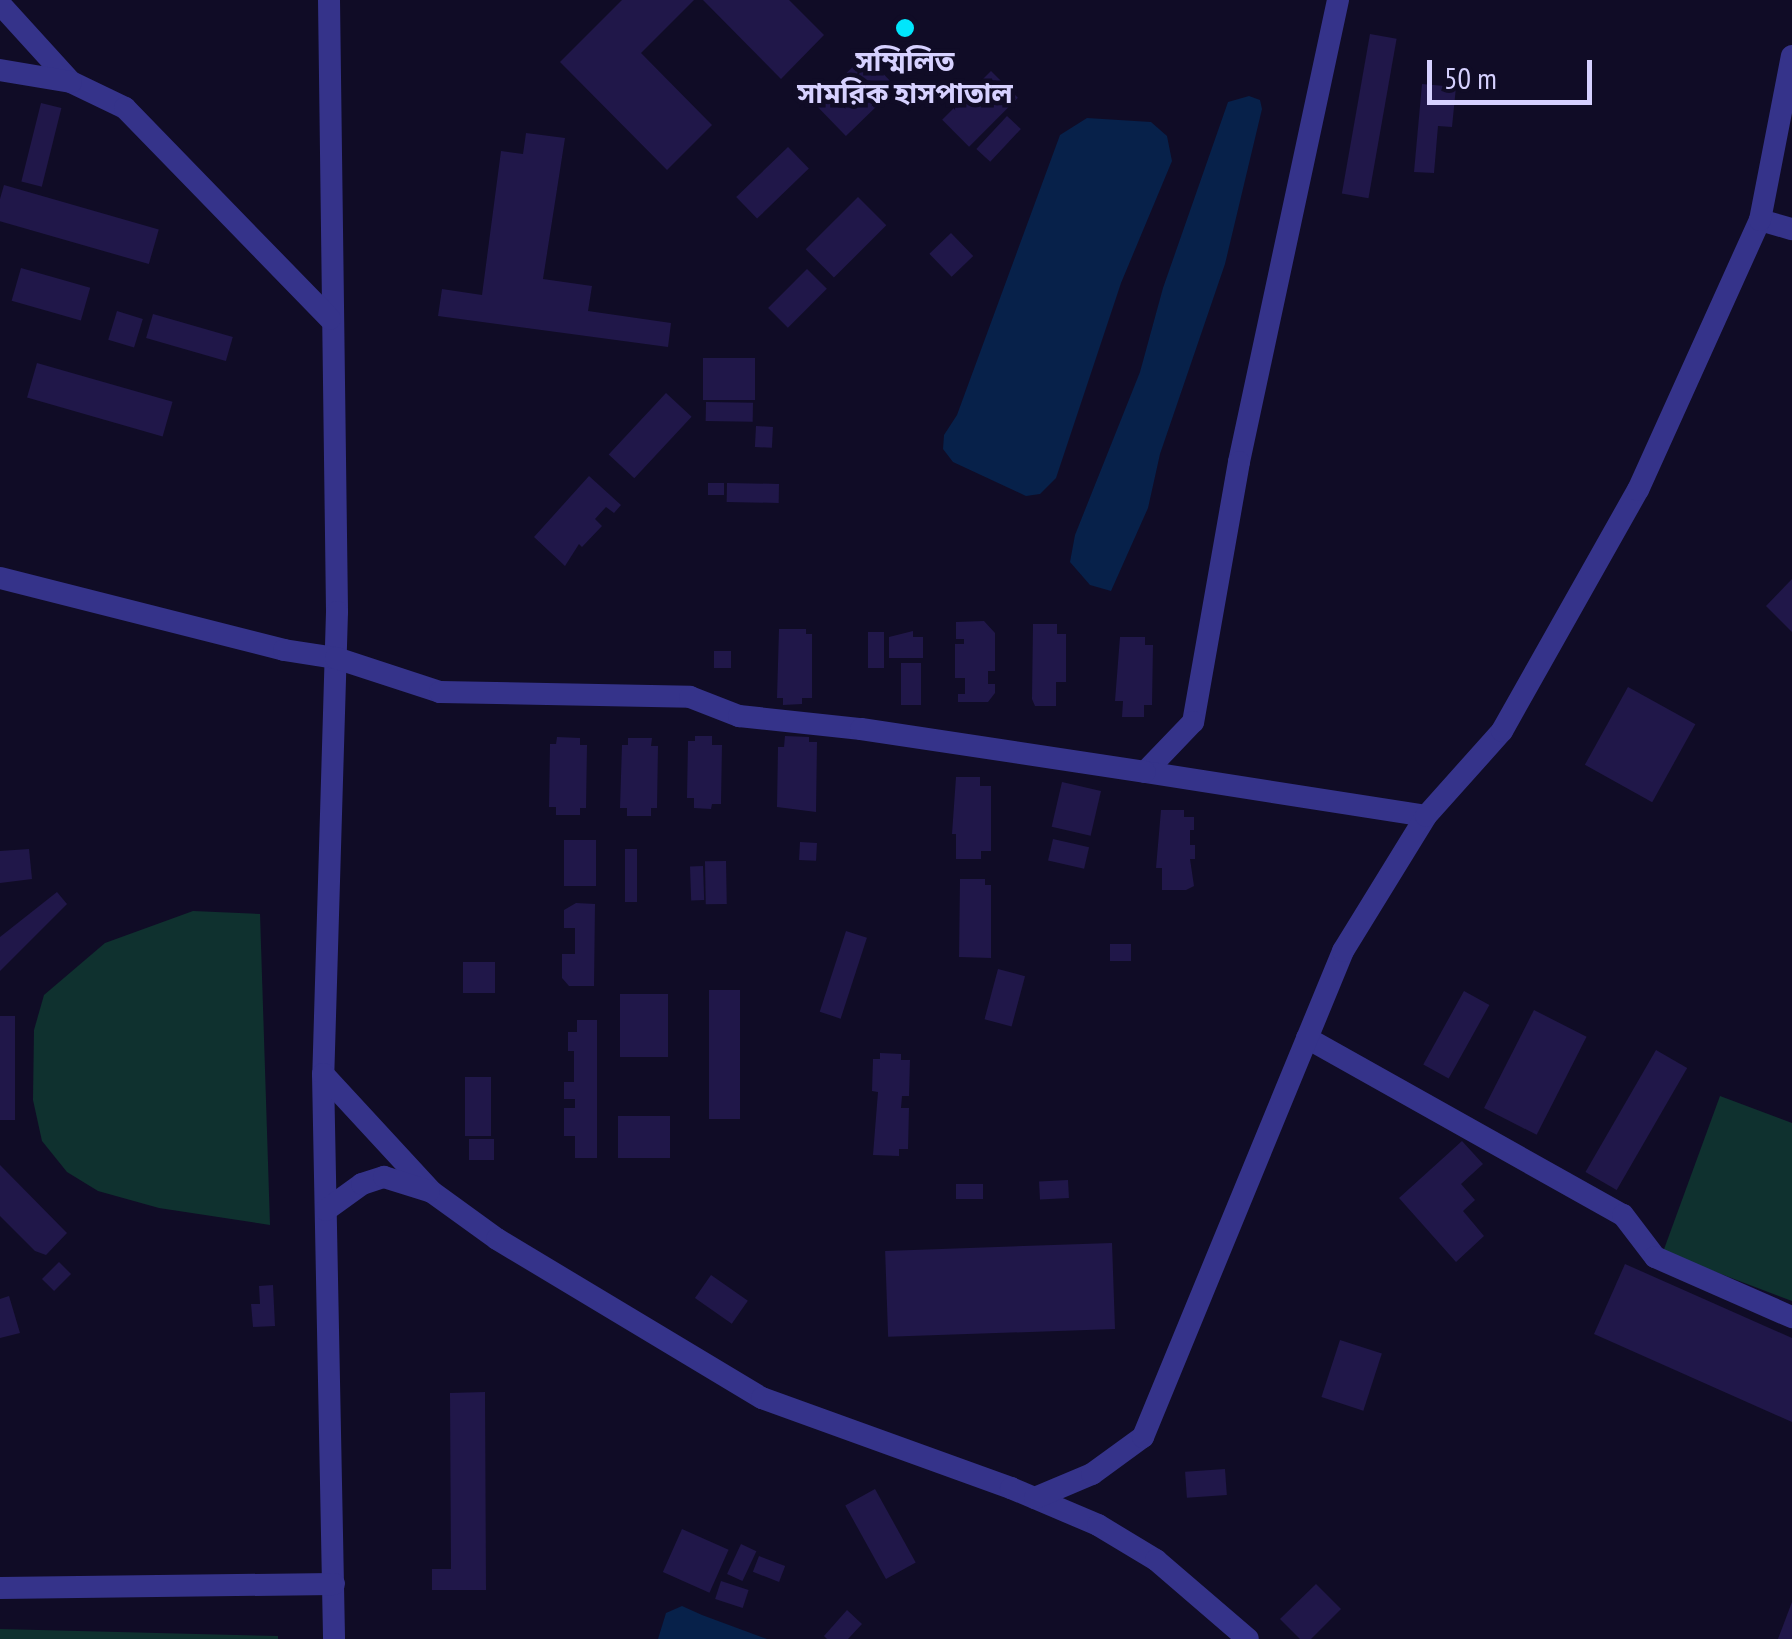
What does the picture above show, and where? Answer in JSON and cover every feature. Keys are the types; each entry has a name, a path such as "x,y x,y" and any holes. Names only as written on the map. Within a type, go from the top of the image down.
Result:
{"street":[{"path":"329,0 336,658 324,1074 334,1639"},
{"path":"1145,772 1193,722 1239,462 1338,0"},
{"path":"0,4 71,82"},
{"path":"1036,1498 1092,1474 1142,1437 1343,951 1426,816 1502,731 1638,490 1760,220 1792,56"},
{"path":"0,70 71,82 125,108 330,319"},
{"path":"1760,220 1792,229"},
{"path":"0,578 284,650 336,658 440,692 690,697 739,716 860,728 1426,816"},
{"path":"1307,1038 1623,1215 1655,1258 1792,1317"},
{"path":"324,1074 432,1192 496,1239 762,1398 1036,1498 1098,1525 1156,1560 1248,1639"},
{"path":"326,1210 362,1184 384,1177 432,1192"},
{"path":"0,1588 334,1584"}],"green space":[{"path":"193,911 260,914 270,1225 159,1208 98,1191 67,1172 42,1141 33,1100 34,1030 44,995 105,943"},
{"path":"1720,1096 1792,1123 1792,1301 1663,1252"},
{"path":"0,1629 278,1636 278,1639 0,1639"}],"water":[{"path":"1249,96 1260,100 1262,109 1225,264 1160,454 1148,508 1111,591 1090,585 1070,562 1075,535 1140,372 1163,288 1228,102"},
{"path":"1087,118 1151,122 1167,136 1172,161 1121,283 1056,478 1040,494 1026,496 953,462 943,449 944,435 957,415 1060,135"},
{"path":"682,1606 767,1639 658,1639 666,1613"}],"building":[{"path":"622,0 694,0 641,53 712,125 667,170 560,62"},
{"path":"703,0 789,0 824,35 781,79"},
{"path":"1370,34 1397,39 1368,198 1342,194"},
{"path":"865,55 896,87 846,136 815,104"},
{"path":"991,71 1018,98 969,147 942,120"},
{"path":"1422,84 1456,87 1452,127 1438,126 1434,173 1414,172"},
{"path":"41,103 61,108 42,187 21,182"},
{"path":"1007,116 1021,129 990,162 976,149"},
{"path":"526,133 565,138 543,279 592,286 588,311 671,323 668,347 438,316 442,289 482,295 501,151 523,154"},
{"path":"788,147 809,169 757,219 736,197"},
{"path":"4,185 159,229 149,264 0,221"},
{"path":"858,197 886,225 834,278 806,249"},
{"path":"951,233 973,256 952,277 929,254"},
{"path":"21,268 90,288 81,321 12,301"},
{"path":"807,269 827,289 788,328 768,308"},
{"path":"117,311 143,319 134,348 108,340"},
{"path":"153,314 233,337 226,361 146,338"},
{"path":"703,358 755,358 755,400 703,400"},
{"path":"37,363 173,402 163,436 27,398"},
{"path":"666,393 692,417 634,478 609,454"},
{"path":"706,402 753,403 753,422 706,421"},
{"path":"756,426 773,427 772,448 755,447"},
{"path":"589,476 621,505 614,513 606,507 595,519 602,526 582,547 579,544 565,566 534,537"},
{"path":"708,483 724,483 724,495 708,495"},
{"path":"727,483 779,484 779,503 727,502"},
{"path":"1792,579 1792,632 1766,606"},
{"path":"984,621 995,633 995,671 988,671 988,684 995,684 995,693 988,702 958,702 958,694 965,694 965,678 955,678 955,644 964,644 964,639 956,639 956,622"},
{"path":"1033,624 1057,624 1057,634 1066,634 1066,682 1056,682 1056,706 1035,706 1032,699"},
{"path":"779,629 806,629 806,634 812,634 812,698 802,698 802,704 783,705 783,698 777,698"},
{"path":"913,631 913,637 923,637 923,658 889,658 889,637"},
{"path":"868,632 884,632 884,668 868,668"},
{"path":"1120,637 1145,637 1145,645 1153,645 1152,705 1144,705 1144,717 1122,717 1123,701 1115,701"},
{"path":"714,651 731,651 731,668 714,668"},
{"path":"901,663 921,663 921,705 901,705"},
{"path":"1628,687 1695,724 1652,802 1585,765"},
{"path":"695,736 712,736 712,745 722,745 721,804 712,804 711,809 694,808 694,798 687,798 688,741 695,741"},
{"path":"785,736 809,737 809,742 817,742 816,812 777,807 778,747 784,747"},
{"path":"557,737 580,738 580,745 587,745 586,808 580,808 580,815 556,815 556,807 549,807 550,744 556,744"},
{"path":"628,738 652,738 651,746 658,746 657,808 651,808 651,816 627,816 627,808 620,808 622,745 628,745"},
{"path":"956,777 980,777 980,786 991,786 991,851 981,851 981,859 956,859 956,834 952,834"},
{"path":"1062,782 1101,791 1091,836 1052,827"},
{"path":"1161,810 1184,810 1184,817 1194,817 1190,845 1195,845 1195,859 1190,859 1194,886 1186,890 1162,890 1162,868 1156,868"},
{"path":"1053,839 1089,847 1084,869 1048,860"},
{"path":"564,840 596,840 596,886 564,886"},
{"path":"800,842 817,843 816,861 799,860"},
{"path":"29,849 32,879 0,883 0,851"},
{"path":"625,849 637,849 637,902 625,902"},
{"path":"705,861 726,861 727,904 706,904"},
{"path":"690,866 703,866 704,900 691,900"},
{"path":"960,879 985,879 985,885 991,885 991,958 959,957"},
{"path":"57,892 67,904 0,971 0,937"},
{"path":"576,903 595,904 594,986 569,986 562,978 562,954 575,954 575,928 564,928 564,910"},
{"path":"846,931 867,938 841,1019 820,1012"},
{"path":"1110,944 1131,944 1131,961 1110,961"},
{"path":"463,962 495,962 495,993 463,993"},
{"path":"998,969 1025,976 1012,1026 985,1019"},
{"path":"709,990 740,990 740,1119 709,1119"},
{"path":"1464,991 1489,1005 1449,1079 1423,1064"},
{"path":"620,994 668,994 668,1057 620,1057"},
{"path":"1534,1010 1587,1037 1537,1135 1484,1108"},
{"path":"0,1016 15,1016 15,1120 0,1120"},
{"path":"577,1020 597,1020 597,1158 575,1158 575,1136 564,1136 564,1108 575,1108 575,1099 564,1099 564,1082 574,1082 574,1051 568,1051 568,1032 577,1032"},
{"path":"1656,1050 1687,1068 1617,1190 1586,1172"},
{"path":"880,1053 901,1054 901,1060 910,1060 909,1096 902,1096 901,1108 909,1108 908,1149 899,1149 899,1156 873,1155 878,1092 872,1091 873,1059 880,1059"},
{"path":"465,1077 491,1077 491,1136 465,1136"},
{"path":"618,1116 670,1116 670,1158 618,1158"},
{"path":"469,1139 494,1139 494,1160 469,1160"},
{"path":"1462,1141 1483,1164 1461,1184 1475,1200 1463,1211 1484,1236 1456,1262 1399,1198"},
{"path":"0,1165 67,1233 46,1255 35,1251 0,1216"},
{"path":"1068,1180 1069,1198 1040,1199 1039,1182"},
{"path":"956,1184 983,1184 983,1199 956,1199"},
{"path":"1112,1243 1115,1329 888,1337 885,1251"},
{"path":"59,1262 71,1274 54,1291 42,1279"},
{"path":"1625,1264 1792,1338 1792,1422 1594,1334"},
{"path":"711,1275 748,1301 732,1324 695,1298"},
{"path":"273,1285 275,1326 253,1327 251,1304 260,1304 259,1286"},
{"path":"9,1296 20,1333 0,1338 0,1299"},
{"path":"1340,1340 1382,1354 1363,1411 1321,1397"},
{"path":"485,1392 486,1590 432,1590 432,1569 451,1569 450,1393"},
{"path":"1225,1469 1227,1495 1187,1498 1185,1472"},
{"path":"875,1489 916,1562 886,1579 845,1505"},
{"path":"682,1529 729,1550 709,1593 663,1572"},
{"path":"741,1544 756,1551 742,1581 727,1574"},
{"path":"759,1556 785,1566 779,1582 753,1572"},
{"path":"721,1581 749,1590 743,1608 715,1599"},
{"path":"1316,1584 1341,1609 1311,1639 1300,1639 1280,1619"},
{"path":"1792,1602 1792,1639 1778,1639"},
{"path":"847,1610 862,1624 848,1639 827,1639 824,1636"}],"place":[{"name":"সম্মিলিত সামরিক হাসপাতাল","path":"905,28"}]}
